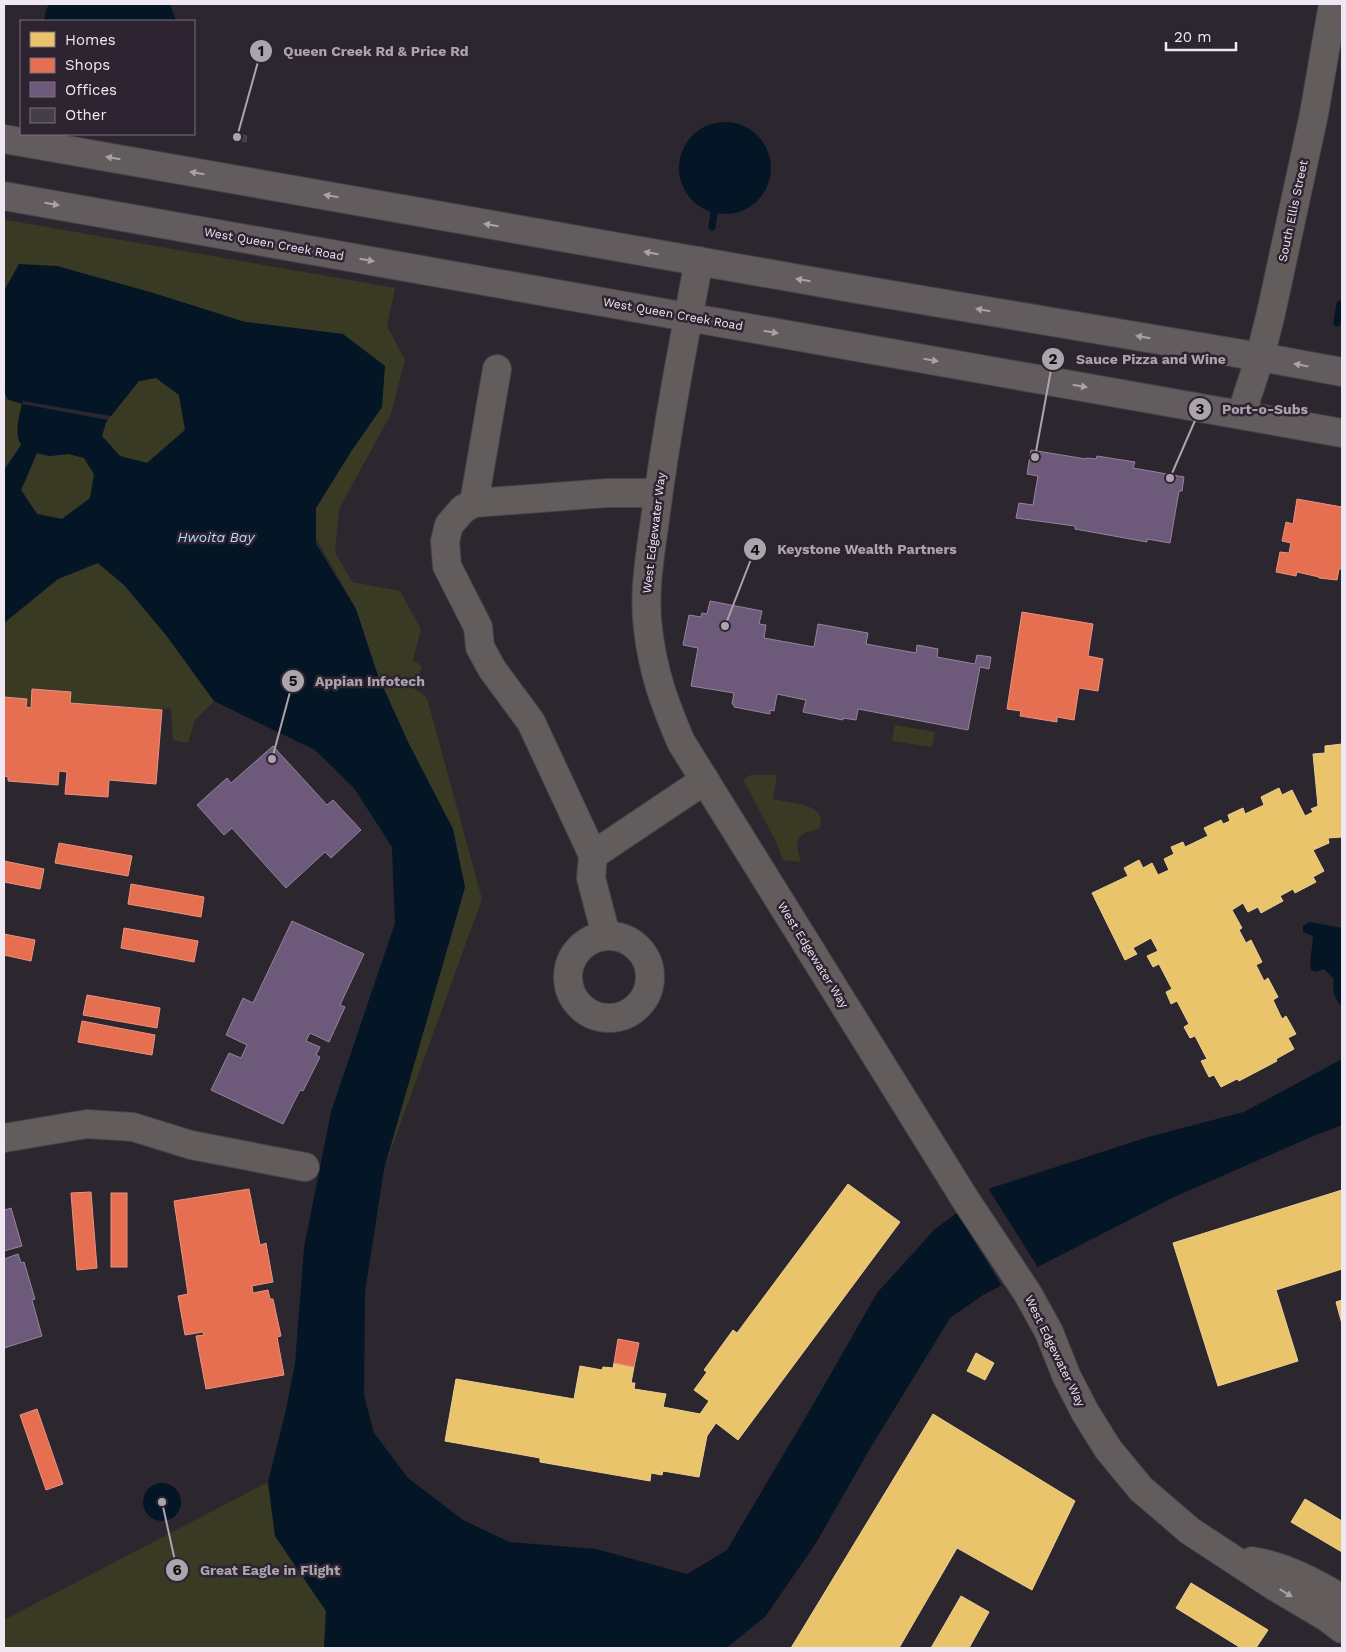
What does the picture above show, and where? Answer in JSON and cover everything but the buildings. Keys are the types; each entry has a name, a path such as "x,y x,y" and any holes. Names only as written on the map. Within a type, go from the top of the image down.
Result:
{"main road":[{"path":"4,138 1342,372"},
{"name":"West Queen Creek Road","path":"4,196 1342,433"}],"street":[{"name":"South Ellis Street","path":"1241,415 1260,357 1314,114 1334,4"},
{"name":"West Edgewater Way","path":"699,261 658,493 646,589 648,628 653,666 664,702 681,742 965,1199 1028,1294 1049,1332 1085,1412 1108,1449 1141,1489 1190,1531 1274,1586 1328,1618 1342,1629"},
{"path":"474,502 497,369"},
{"path":"606,936 591,878 593,855 530,722 492,669 480,647 478,627 448,566 445,540 449,525 463,509 474,502 607,493 658,493"},
{"path":"593,855 705,780"},
{"path":"4,1138 87,1124 133,1127 191,1145 304,1167"},
{"name":"West Edgewater Way","path":"1231,1557 1261,1562 1292,1573 1324,1587 1342,1599"}],"green space":[{"path":"4,221 395,288 387,326 405,360 391,414 339,509 335,552 352,582 400,591 421,629 413,660 422,666 414,688 427,698 482,899 384,1169 465,887 408,742 378,676 356,609 316,538 316,508 352,450 382,407 343,334 245,322 150,292 19,264 4,291"},
{"path":"156,378 179,395 185,430 147,463 120,457 102,436 106,422 139,381"},
{"path":"4,388 7,399 22,404 19,417 22,445 4,470"},
{"path":"37,453 49,456 69,454 84,458 94,474 91,498 62,519 37,514 21,490"},
{"path":"97,563 124,584 166,635 214,701 195,720 188,743 173,740 171,708 162,710 70,703 71,692 33,689 31,708 26,707 27,699 4,697 4,623 58,579"},
{"path":"895,725 935,732 932,747 892,741"},
{"path":"751,775 777,775 773,799 809,807 819,815 821,820 820,828 805,833 799,839 797,846 801,862 783,860 776,842 743,779"},
{"path":"268,1482 275,1536 326,1611 324,1648 4,1648 4,1620"}],"water":[{"path":"49,4 170,4 176,20 44,20"},
{"path":"716,122 734,122 751,129 764,142 771,159 771,177 764,194 751,207 734,214 716,214 699,207 686,194 679,177 679,159 686,142 699,129"},
{"name":"Hwoita Bay","path":"19,264 57,266 150,292 245,322 343,334 385,366 382,407 352,450 316,508 316,544 356,609 378,676 408,742 453,829 465,887 384,1169 365,1292 364,1395 374,1433 408,1478 463,1520 509,1542 596,1549 687,1574 727,1550 877,1293 935,1229 991,1188 1148,1137 1244,1112 1342,1059 1342,1125 1172,1198 983,1295 950,1318 868,1452 816,1543 765,1617 726,1648 324,1648 326,1611 275,1536 268,1482 295,1364 304,1248 331,1112 395,923 392,847 354,788 315,750 214,701 166,635 124,585 98,563 58,579 4,623 4,470 21,445 17,430 22,404 7,399 4,388 4,291","holes":["156,378 179,395 185,430 147,463 120,456 102,436 108,420 22,404 23,401 111,416 139,381","37,453 49,456 69,454 84,458 94,474 90,498 62,519 37,514 21,490"]},
{"path":"1310,922 1342,928 1342,1007 1334,994 1334,979 1324,969 1316,972 1311,970 1310,961 1313,936 1303,932 1303,926"},
{"path":"162,1483 176,1488 181,1502 176,1516 162,1521 148,1516 143,1502 148,1488"}],"pier":[{"path":"988,1188 1039,1269 1003,1288 956,1211"}],"waterway":[{"path":"712,227 715,205"},
{"path":"1337,323 1340,304"}],"place":[{"name":"Queen Creek Rd & Price Rd","path":"237,137"},
{"name":"Sauce Pizza and Wine","path":"1035,457"},
{"name":"Port-o-Subs","path":"1170,478"},
{"name":"Keystone Wealth Partners","path":"725,626"},
{"name":"Appian Infotech","path":"272,759"},
{"name":"Great Eagle in Flight","path":"162,1502"}]}
